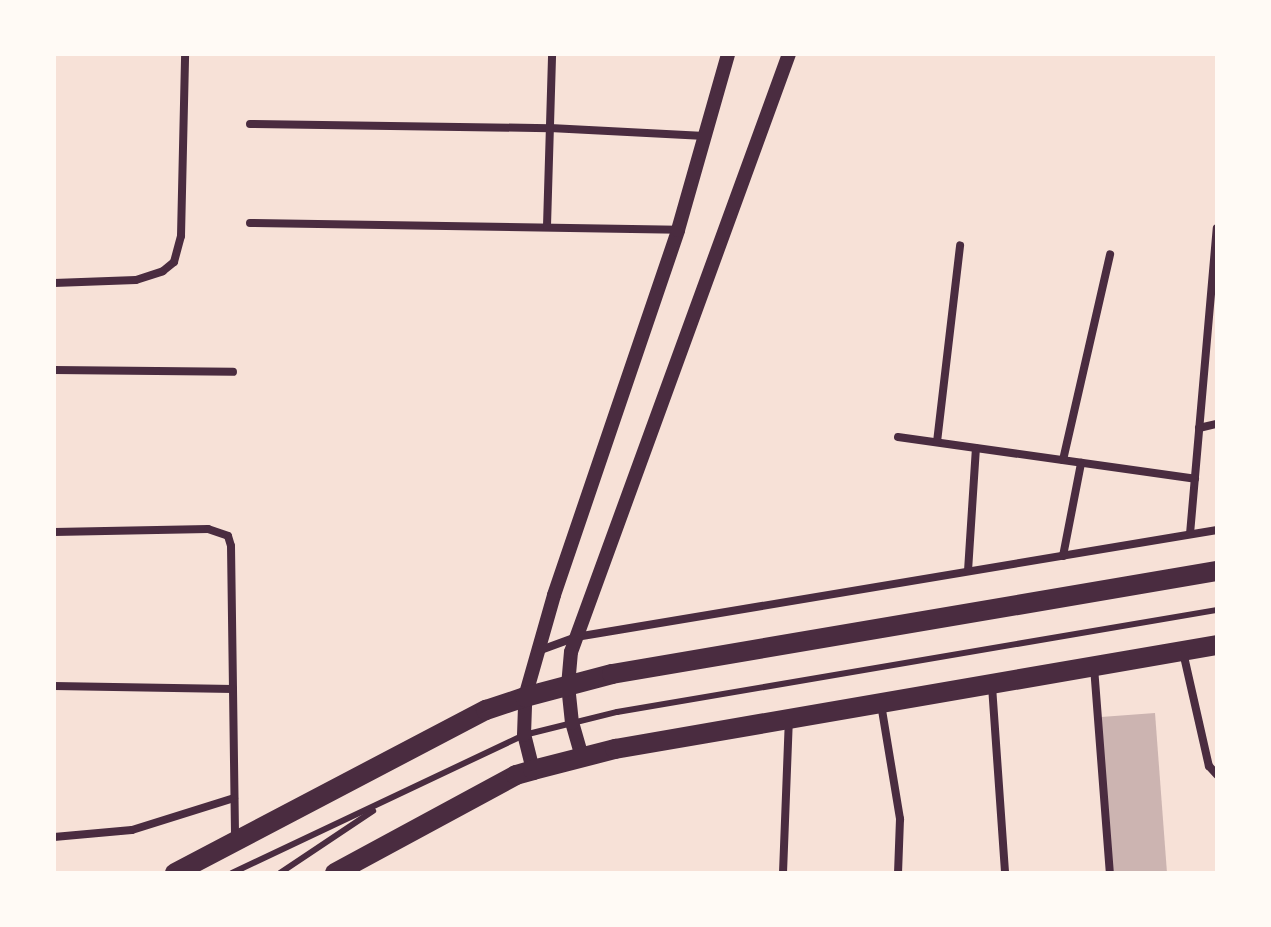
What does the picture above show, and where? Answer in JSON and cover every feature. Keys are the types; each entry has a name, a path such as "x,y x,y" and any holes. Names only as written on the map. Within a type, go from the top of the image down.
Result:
{"main road":[{"path":"175,873 486,710 525,697 612,674 1217,571"},
{"path":"335,873 516,775 582,757 1217,645"}],"street":[{"path":"54,283 136,280 163,271 174,262 181,236 185,54"},
{"path":"547,226 552,54"},
{"path":"533,770 524,735 525,697 678,230 728,54"},
{"path":"582,757 572,723 568,686 576,637 789,54"},
{"path":"250,124 550,128 705,136"},
{"path":"250,223 678,230"},
{"path":"1190,534 1217,228"},
{"path":"937,442 960,245"},
{"path":"1063,460 1110,254"},
{"path":"1206,346 1217,345"},
{"path":"54,370 233,372"},
{"path":"1199,428 1217,424"},
{"path":"898,437 1195,479"},
{"path":"968,571 976,448"},
{"path":"1063,556 1081,463"},
{"path":"54,532 208,529 228,536 231,546 235,842"},
{"path":"538,651 576,637 1217,530"},
{"path":"1183,651 1209,766 1217,775"},
{"path":"1094,667 1110,873"},
{"path":"991,684 1005,873"},
{"path":"54,686 233,689"},
{"path":"881,704 900,819 898,873"},
{"path":"783,873 789,719"},
{"path":"54,837 132,830 234,798"}],"lane":[{"path":"232,873 524,735 617,712 1217,610"},
{"path":"280,873 389,800"}],"building":[{"path":"1155,713 1167,873 1113,873 1101,717"}]}
